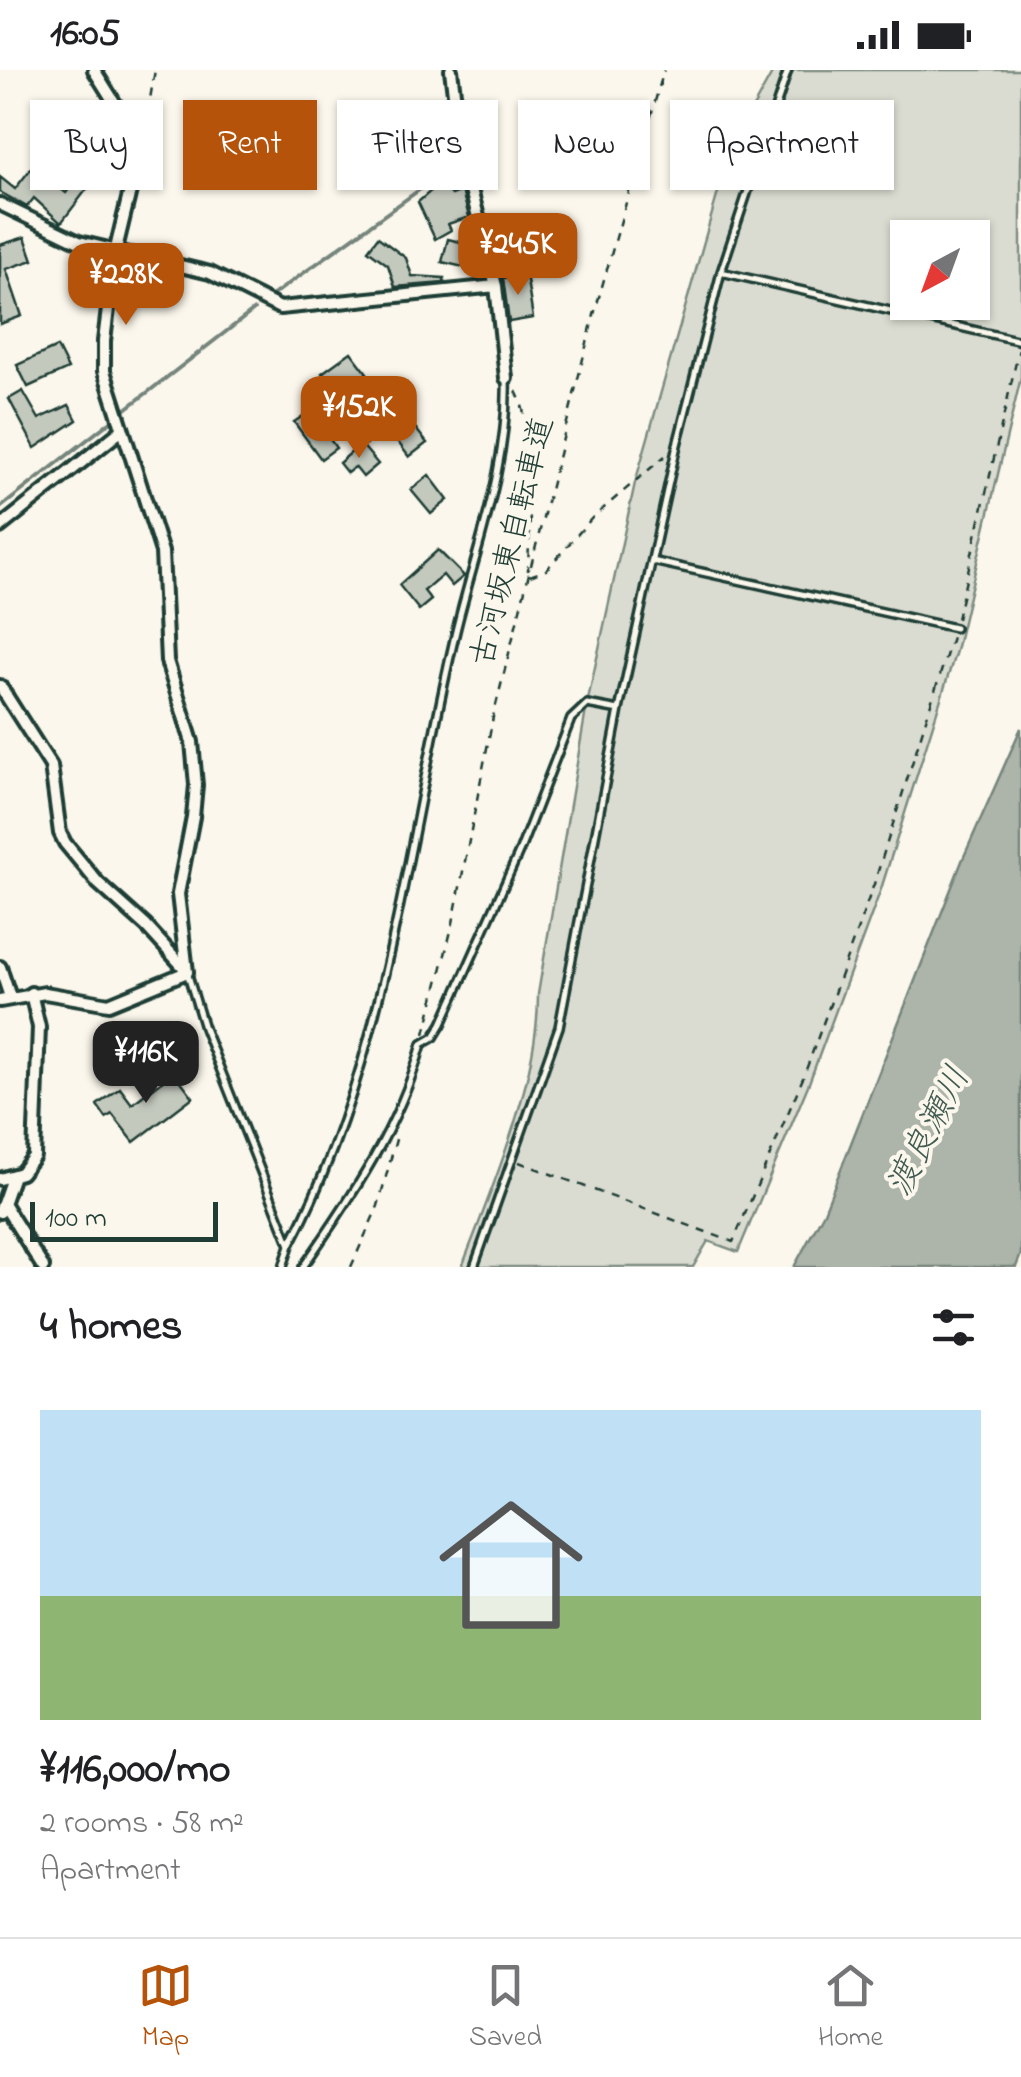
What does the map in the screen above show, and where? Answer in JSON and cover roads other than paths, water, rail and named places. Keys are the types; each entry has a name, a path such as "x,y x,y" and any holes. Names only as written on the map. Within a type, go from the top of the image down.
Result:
{"street":[{"path":"94,70 140,145 115,253 104,371 162,552 167,661 192,742 194,801 178,894 188,972"},
{"path":"451,70 462,155 496,286 506,378"},
{"path":"0,204 78,242 115,253 190,266 280,308 496,286"},
{"path":"0,527 122,430"},
{"path":"0,686 52,766 60,833 66,843 98,883 188,972"},
{"path":"0,967 5,999 31,992 110,1004 188,972"},
{"path":"31,992 39,1027 34,1156 29,1166 6,1178 2,1207 42,1267"}],"lane":[{"path":"474,1267 560,1027 619,710 677,445 721,272 788,70"},
{"path":"721,272 1021,342"},
{"path":"284,1267 290,1245 328,1164 387,962 455,633 501,456 506,378"},
{"path":"652,560 955,628"},
{"path":"303,1267 369,1169 409,1093 422,1044 434,1038 442,1024 490,923 571,720 587,704 619,710"},
{"path":"188,972 204,1028 290,1245"}],"water":[{"name":"渡良瀬川","path":"1021,728 1021,1254 1016,1267 794,1267 824,1212 962,861"}],"waterway":[{"path":"273,295 419,190"},
{"path":"126,409 254,310"},
{"path":"0,508 111,421"}]}
